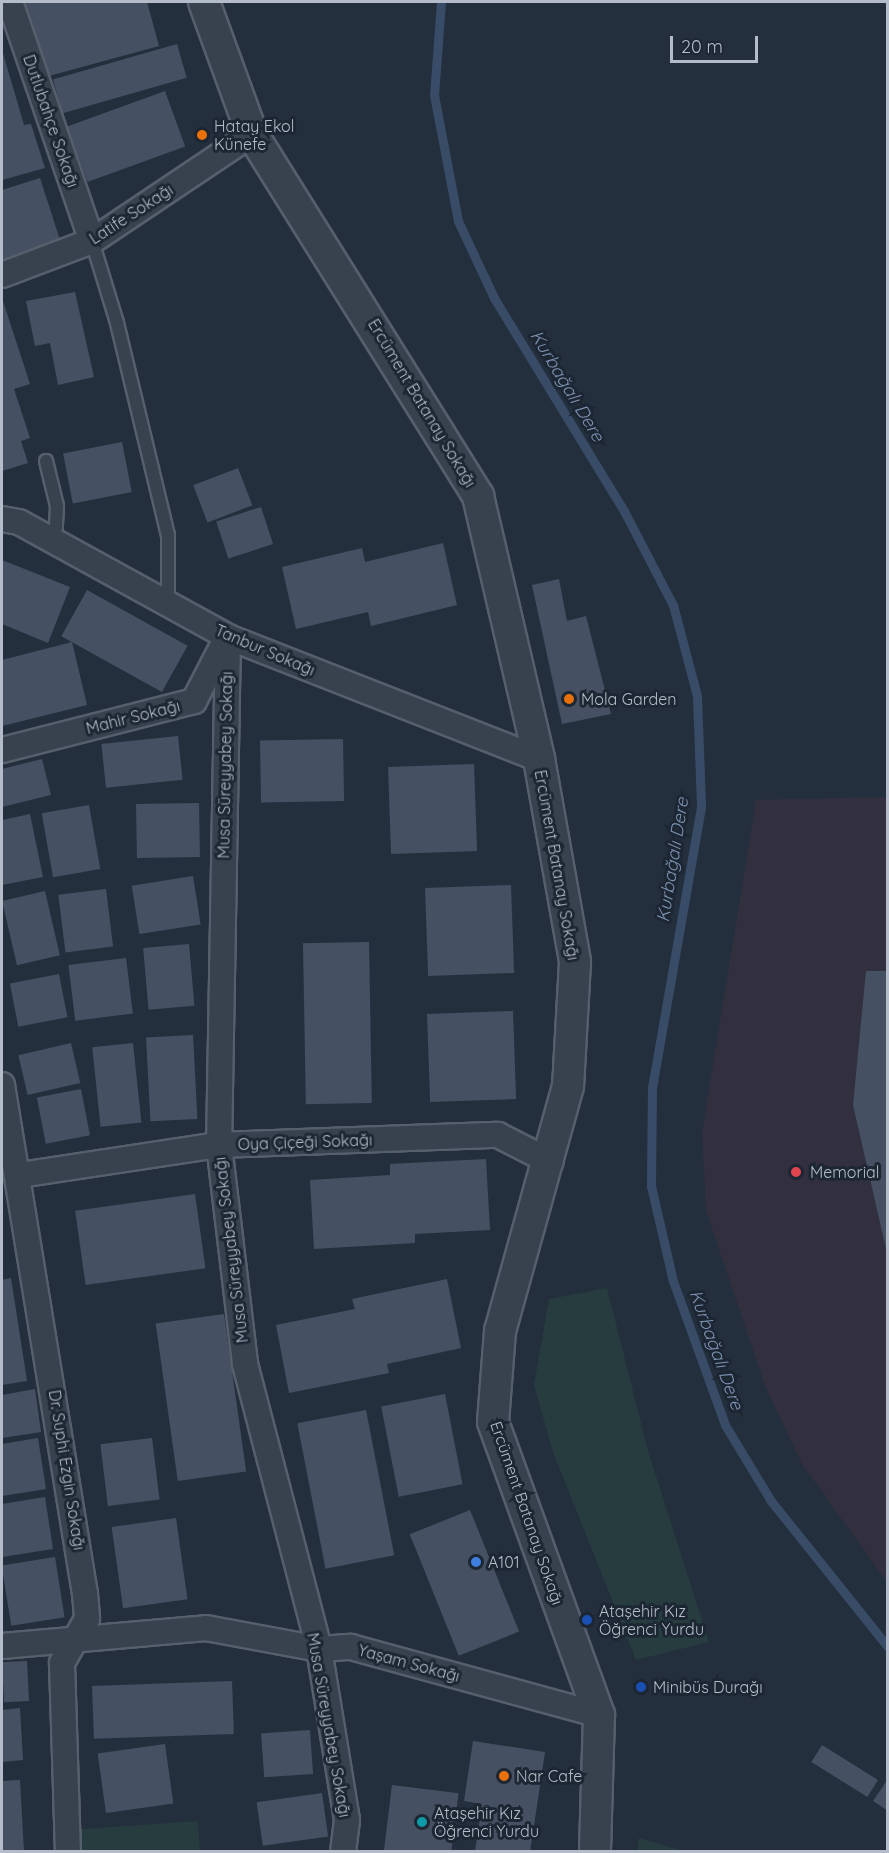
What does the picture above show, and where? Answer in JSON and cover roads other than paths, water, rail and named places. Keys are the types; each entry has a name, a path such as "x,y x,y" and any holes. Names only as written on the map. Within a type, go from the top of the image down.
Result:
{"street":[{"name":"Dutlubahçe Sokağı","path":"10,2 92,242"},
{"name":"Ercüment Batanay Sokağı","path":"204,2 252,134 478,496 539,759 575,962 568,1086 551,1162 500,1331 493,1422 599,1715 595,1851"},
{"name":"Latife Sokağı","path":"2,275 92,242 252,134"},
{"name":"Tanbur Sokağı","path":"2,519 49,538 228,637 539,759"},
{"name":"Mahir Sokağı","path":"2,750 194,701 228,637"},
{"name":"Musa Süreyyabey Sokağı","path":"228,637 219,1145 245,1364 319,1648 347,1820 344,1851"},
{"name":"Dr. Suphi Ezgin Sokağı","path":"2,1085 20,1175 85,1594 87,1619 62,1663 68,1851"},
{"name":"Oya Çiçeği Sokağı","path":"20,1175 219,1145 498,1135 551,1162"},
{"name":"Yaşam Sokağı","path":"2,1646 73,1642 206,1628 319,1648 351,1647 599,1715"}],"lane":[{"path":"92,242 117,323 168,536 168,604"},
{"path":"46,460 57,506 56,527 49,538"}],"waterway":[{"name":"Kurbağalı Dere","path":"441,2 434,95 458,221 494,298 624,511 673,605 697,696 701,807 652,1087 651,1186 673,1281 725,1425 771,1501 888,1647"}],"place":[{"name":"Hatay Ekol Künefe","path":"202,135"},
{"name":"Mola Garden","path":"569,699"},
{"name":"Memorial","path":"796,1172"},
{"name":"A101","path":"476,1562"},
{"name":"Ataşehi̇r Kız Öğrenci̇ Yurdu","path":"587,1620"},
{"name":"Minibüs Durağı","path":"641,1687"},
{"name":"Nar Cafe","path":"504,1776"},
{"name":"Ataşehir Kız Öğrenci Yurdu","path":"422,1822"}]}
